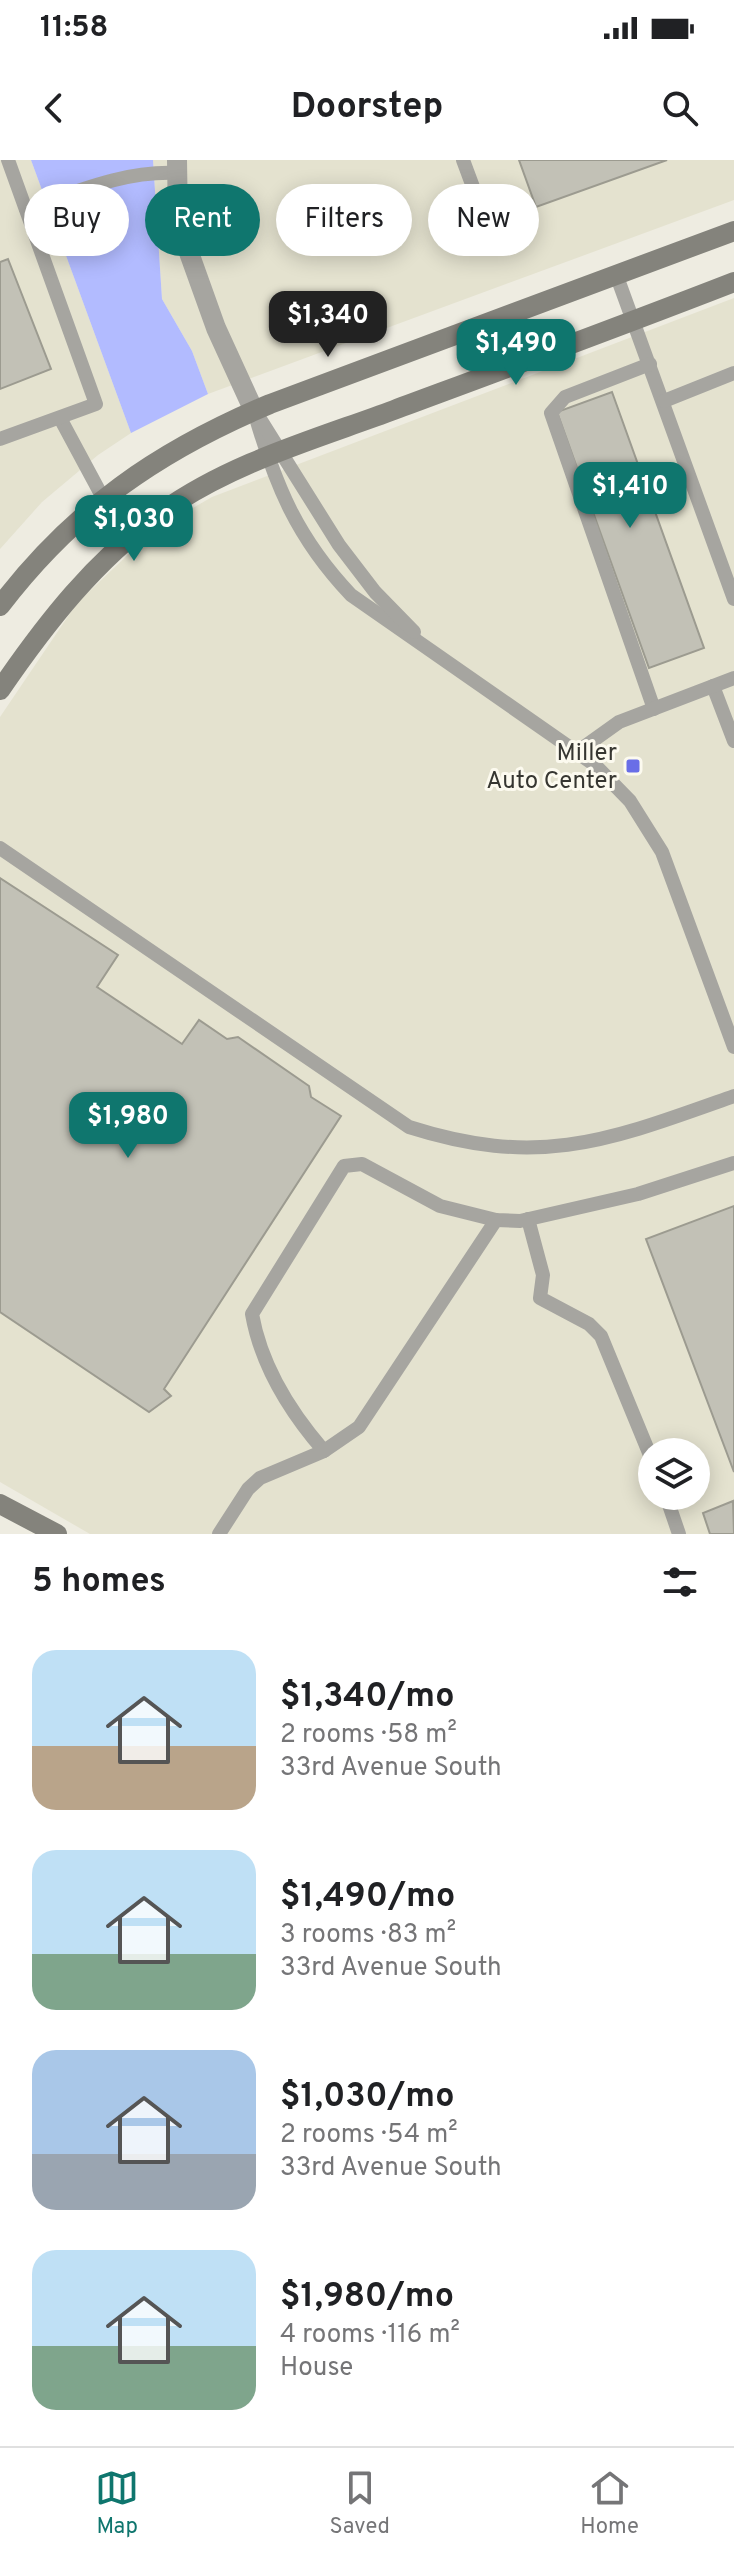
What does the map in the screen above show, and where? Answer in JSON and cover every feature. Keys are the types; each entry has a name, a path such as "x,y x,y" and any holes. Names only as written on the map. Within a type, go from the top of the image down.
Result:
{"main road":[{"path":"0,606 47,549 103,498 180,445 254,411 734,231"},
{"path":"0,690 71,595 139,529 200,489 274,454 734,282"},
{"path":"0,1504 57,1534"}],"street":[{"path":"176,166 178,222 216,328 254,411"}],"lane":[{"path":"8,160 24,204"},
{"path":"463,160 472,184"},
{"path":"98,184 142,171 176,166"},
{"path":"0,439 96,404 43,256"},
{"path":"616,274 734,599"},
{"path":"650,364 565,397 551,413 654,709"},
{"path":"664,401 734,373"},
{"path":"254,411 274,454 300,531 321,564 351,595 595,765 630,801 651,831 734,1047"},
{"path":"60,418 103,498"},
{"path":"274,454 375,592 428,647"},
{"path":"577,752 619,722 734,678"},
{"path":"713,686 734,741"},
{"path":"0,848 409,1127 468,1143 503,1147 576,1146 627,1134 734,1096"},
{"path":"324,1451 290,1406 256,1336 252,1314 344,1166 362,1164 440,1206 496,1220 528,1219 638,1194 734,1163"},
{"path":"528,1219 543,1275 540,1298 589,1324 601,1336 643,1438"},
{"path":"219,1534 248,1489 260,1478 324,1451 359,1427 496,1220"},
{"path":"671,1510 679,1534"}],"shaded area":[{"path":"0,160 31,160 40,184 24,184 24,256 66,256 131,433 98,455 42,502 0,549"},
{"path":"31,160 153,160 155,184 145,184 145,256 159,256 162,299 192,351 208,394 131,433 66,256 129,256 129,184 40,184"},
{"path":"153,160 734,160 734,200 208,394 192,351 162,299 159,256 260,256 260,184 155,184"},
{"path":"734,298 734,1534 90,1534 0,1482 0,717 77,603 153,531 212,497"}],"building":[{"path":"519,160 667,160 539,206 539,184 528,184"},
{"path":"8,259 51,369 0,389 0,262"},
{"path":"612,392 704,648 649,668 557,412"},
{"path":"0,878 118,955 97,987 182,1044 199,1020 227,1039 238,1037 309,1086 311,1097 341,1116 164,1389 171,1396 149,1412 0,1312"},
{"path":"734,1206 734,1472 646,1239"},
{"path":"733,1501 734,1534 710,1534 703,1513"}],"place":[{"name":"Miller Auto Center","path":"633,766"}]}
